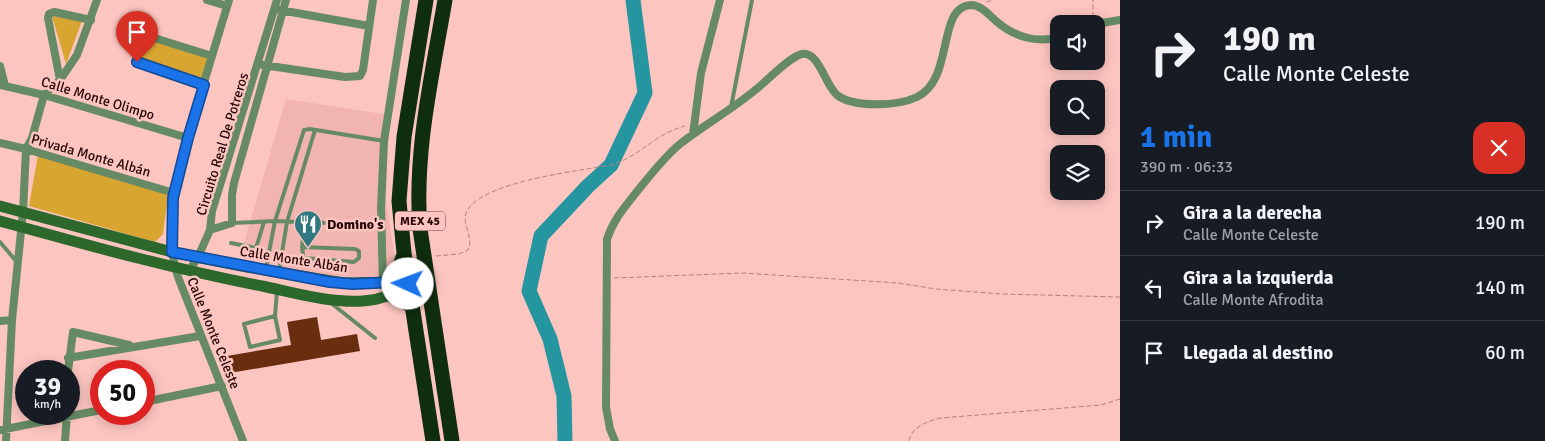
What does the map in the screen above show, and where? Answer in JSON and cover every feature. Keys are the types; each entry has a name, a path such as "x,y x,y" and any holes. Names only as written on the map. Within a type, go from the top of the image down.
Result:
{"highway":[{"name":"MEX 45","path":"426,0 401,161 400,209 404,253 394,286 412,306 433,441"},
{"name":"MEX 45","path":"445,0 421,144 418,194 420,229 452,441"},
{"path":"394,286 414,273 420,229"},
{"path":"394,286 422,294 433,308"}],"main road":[{"name":"Calle Monte Albán","path":"0,206 172,252 343,284 394,286"},
{"path":"0,221 174,268 325,299 364,301 394,286"}],"street":[{"path":"6,441 3,429 23,212 26,149 32,138 44,95 60,80 76,55 91,20 97,0"},
{"path":"208,0 228,3"},
{"name":"Circuito Real De Potreros","path":"189,271 198,257 210,230 212,211 277,0"},
{"name":"Circuito Real De Potreros","path":"210,230 232,223 232,190 286,0"},
{"name":"Circuito Real De Potreros","path":"258,64 346,77 358,77 363,70 373,0"},
{"path":"394,286 382,225 384,141 406,0"},
{"path":"693,134 701,73 720,0"},
{"name":"Calle Monte Celeste","path":"228,3 188,138 174,193 172,204 172,252 174,268 200,336 222,386 242,441"},
{"path":"615,441 610,430 606,407 607,239 617,217 662,162 680,144 730,109 785,64 802,54 809,54 815,59 829,87 835,94 845,100 866,104 900,102 916,97 930,88 935,80 951,20 956,12 970,5 977,6 1010,32 1017,35 1034,40 1050,38"},
{"path":"275,8 369,26"},
{"path":"60,80 48,18 49,14 54,12 91,20"},
{"path":"1105,22 1120,20"},
{"path":"204,85 137,62 136,60 144,36 212,56"},
{"path":"0,66 3,85"},
{"name":"Calle Monte Olimpo","path":"3,85 44,95 188,138"},
{"name":"Privada Monte Albán","path":"0,143 174,193"},
{"path":"0,321 12,320"},
{"path":"134,346 74,332 71,335 68,358 200,336"},
{"path":"155,400 222,386"},
{"path":"3,429 23,425"},
{"path":"65,441 66,425"}],"lane":[{"path":"730,109 752,0"},
{"path":"266,270 275,221 287,189 303,133 306,130 315,130 384,141"},
{"path":"278,273 287,222 315,130"},
{"path":"287,189 297,190"},
{"path":"232,223 275,221 382,225"},
{"path":"231,243 256,248 264,222"},
{"path":"302,247 355,249 359,251 359,258 354,262 302,257 302,247 305,223"},
{"path":"0,242 18,262"},
{"path":"275,316 244,324 250,348 280,340 275,316 277,289"},
{"path":"325,299 375,338"}],"path":[{"path":"1093,0 1094,15"},
{"path":"425,258 459,254 468,250 470,241 466,225 466,214 472,205 487,195 522,182 625,161 666,132 695,123"},
{"path":"606,278 743,273 898,283 936,289 1002,294 1120,297"},
{"path":"909,441 910,436 920,426 930,420 1101,405 1120,399"}],"shaded area":[{"path":"52,16 82,21 66,64"},
{"path":"144,36 210,55 202,83 136,59"},
{"path":"286,99 389,115 386,201 397,272 364,278 324,275 240,257"},
{"path":"38,155 168,195 163,234 155,242 29,206"}],"building":[{"path":"317,317 321,340 357,334 360,351 230,373 227,356 291,345 287,322"}],"waterway":[{"path":"565,441 564,396 550,339 529,291 541,236 588,186 611,165 645,93 633,0"}],"place":[{"name":"Domino's","path":"308,248"}],"route":[{"path":"137,62 204,85 173,198 172,252 315,280 353,284 402,282 408,284"}]}
